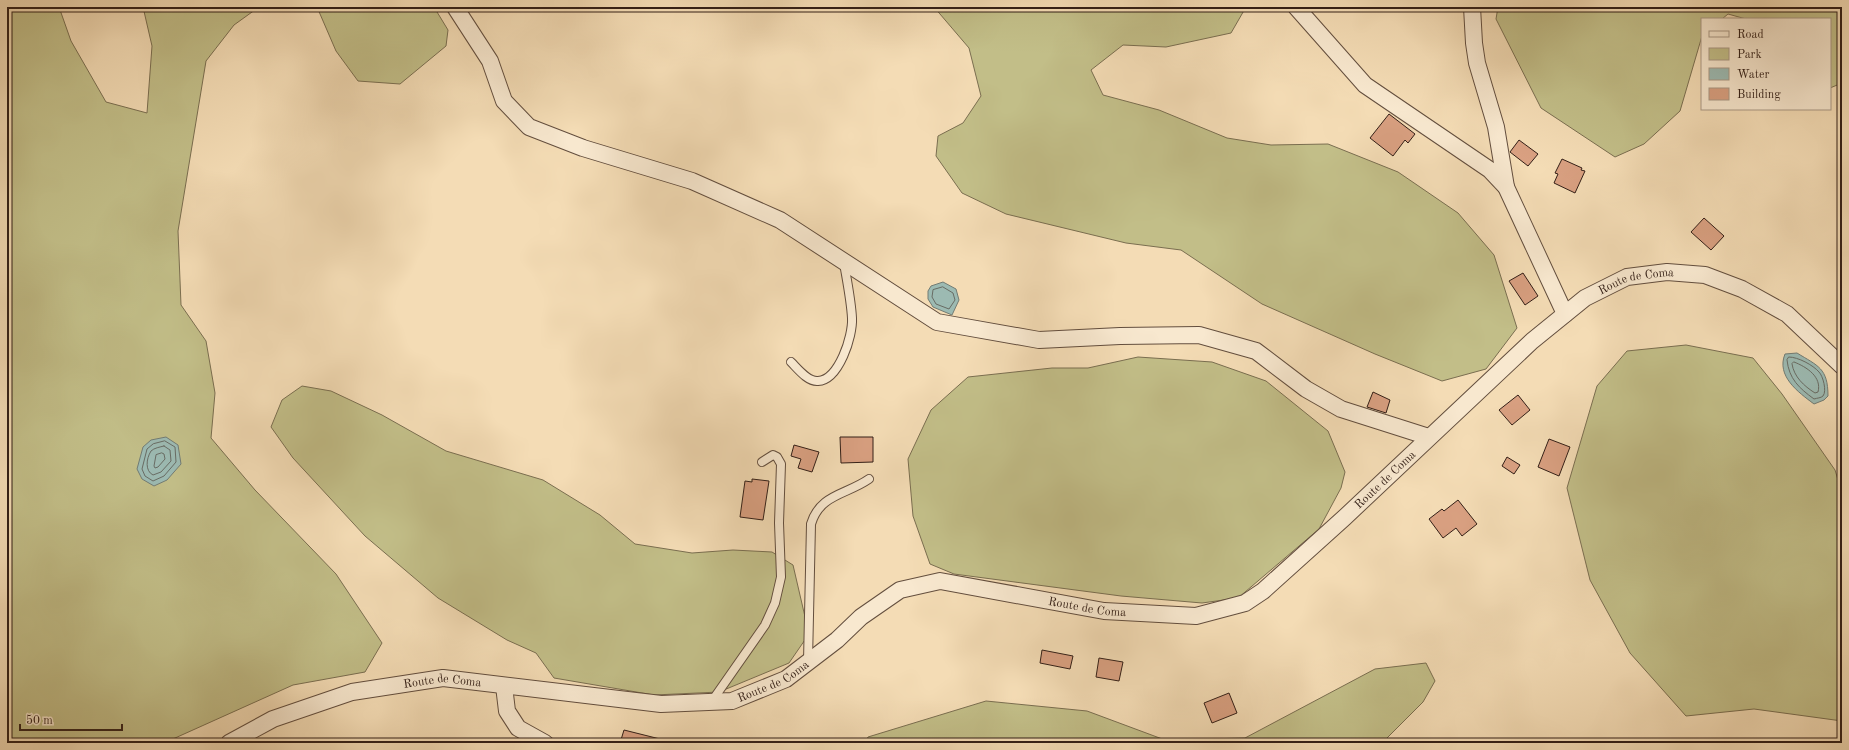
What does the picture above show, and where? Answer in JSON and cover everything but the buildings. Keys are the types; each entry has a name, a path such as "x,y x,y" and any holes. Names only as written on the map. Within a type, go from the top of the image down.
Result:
{"street":[{"path":"455,7 490,61 504,100 529,127 583,148 692,181 780,220 938,322 1039,340 1120,336 1199,335 1256,352 1306,389 1341,409 1429,437"},
{"path":"1296,7 1365,85 1490,170 1506,187"},
{"path":"1472,7 1474,43 1477,63 1496,127 1506,187 1565,314"},
{"name":"Route de Coma","path":"229,743 273,719 352,692 443,678 661,704 732,701 786,679 837,640 861,617 900,590 940,581 1104,611 1196,616 1245,604 1263,592 1532,341 1585,298 1627,277 1667,272 1705,275 1742,289 1787,314 1842,366"},
{"path":"504,686 507,711 518,728 545,743"}],"lane":[{"path":"791,362 807,378 817,382 828,378 838,366 848,346 852,319 844,262"},
{"path":"711,702 765,625 775,604 778,590 780,577 779,523 782,464 777,457 773,455 762,462"},
{"path":"808,662 811,524 814,513 823,502 857,487 869,479"}],"green space":[{"path":"7,7 59,7 71,41 106,102 147,113 152,46 143,7 259,7 234,25 206,61 178,231 181,305 206,341 215,393 211,438 255,490 336,574 382,643 365,672 293,685 164,743 7,743"},
{"path":"317,7 434,7 448,30 446,46 400,84 358,81 336,51"},
{"path":"934,7 1246,7 1231,33 1166,47 1123,45 1091,70 1103,95 1159,110 1227,138 1271,145 1328,144 1398,172 1458,213 1494,255 1517,328 1486,369 1442,381 1375,354 1262,304 1181,250 1126,243 1006,214 962,193 936,156 938,136 963,123 981,96 969,48"},
{"path":"1498,7 1842,7 1842,83 1831,88 1831,18 1742,18 1728,14 1723,18 1701,18 1701,39 1680,111 1644,144 1615,157 1541,108 1496,19"},
{"path":"1686,345 1753,358 1782,394 1835,470 1842,493 1842,721 1754,709 1686,716 1630,653 1590,580 1567,488 1597,386 1627,351"},
{"path":"1138,357 1212,362 1266,381 1328,431 1345,472 1341,488 1319,529 1238,598 1202,603 1121,596 954,574 930,564 913,516 908,459 931,410 968,377 1052,368 1088,368"},
{"path":"302,386 331,391 382,415 446,451 543,480 600,515 635,544 692,553 733,550 772,552 793,565 809,634 789,663 719,692 654,695 554,678 536,653 507,640 438,598 365,536 293,458 271,427 282,400"},
{"path":"1426,663 1435,681 1423,702 1382,743 865,743 868,737 986,701 1087,711 1165,740 1245,738 1375,669"}],"water":[{"path":"943,282 956,289 959,300 952,315 933,307 928,299 928,291 931,286"},
{"path":"1797,353 1816,365 1824,374 1828,387 1828,396 1824,400 1814,404 1795,389 1790,383 1783,369 1783,362 1785,354"},
{"path":"166,437 178,445 181,464 167,480 154,486 142,479 137,469 143,447 151,440"}]}
